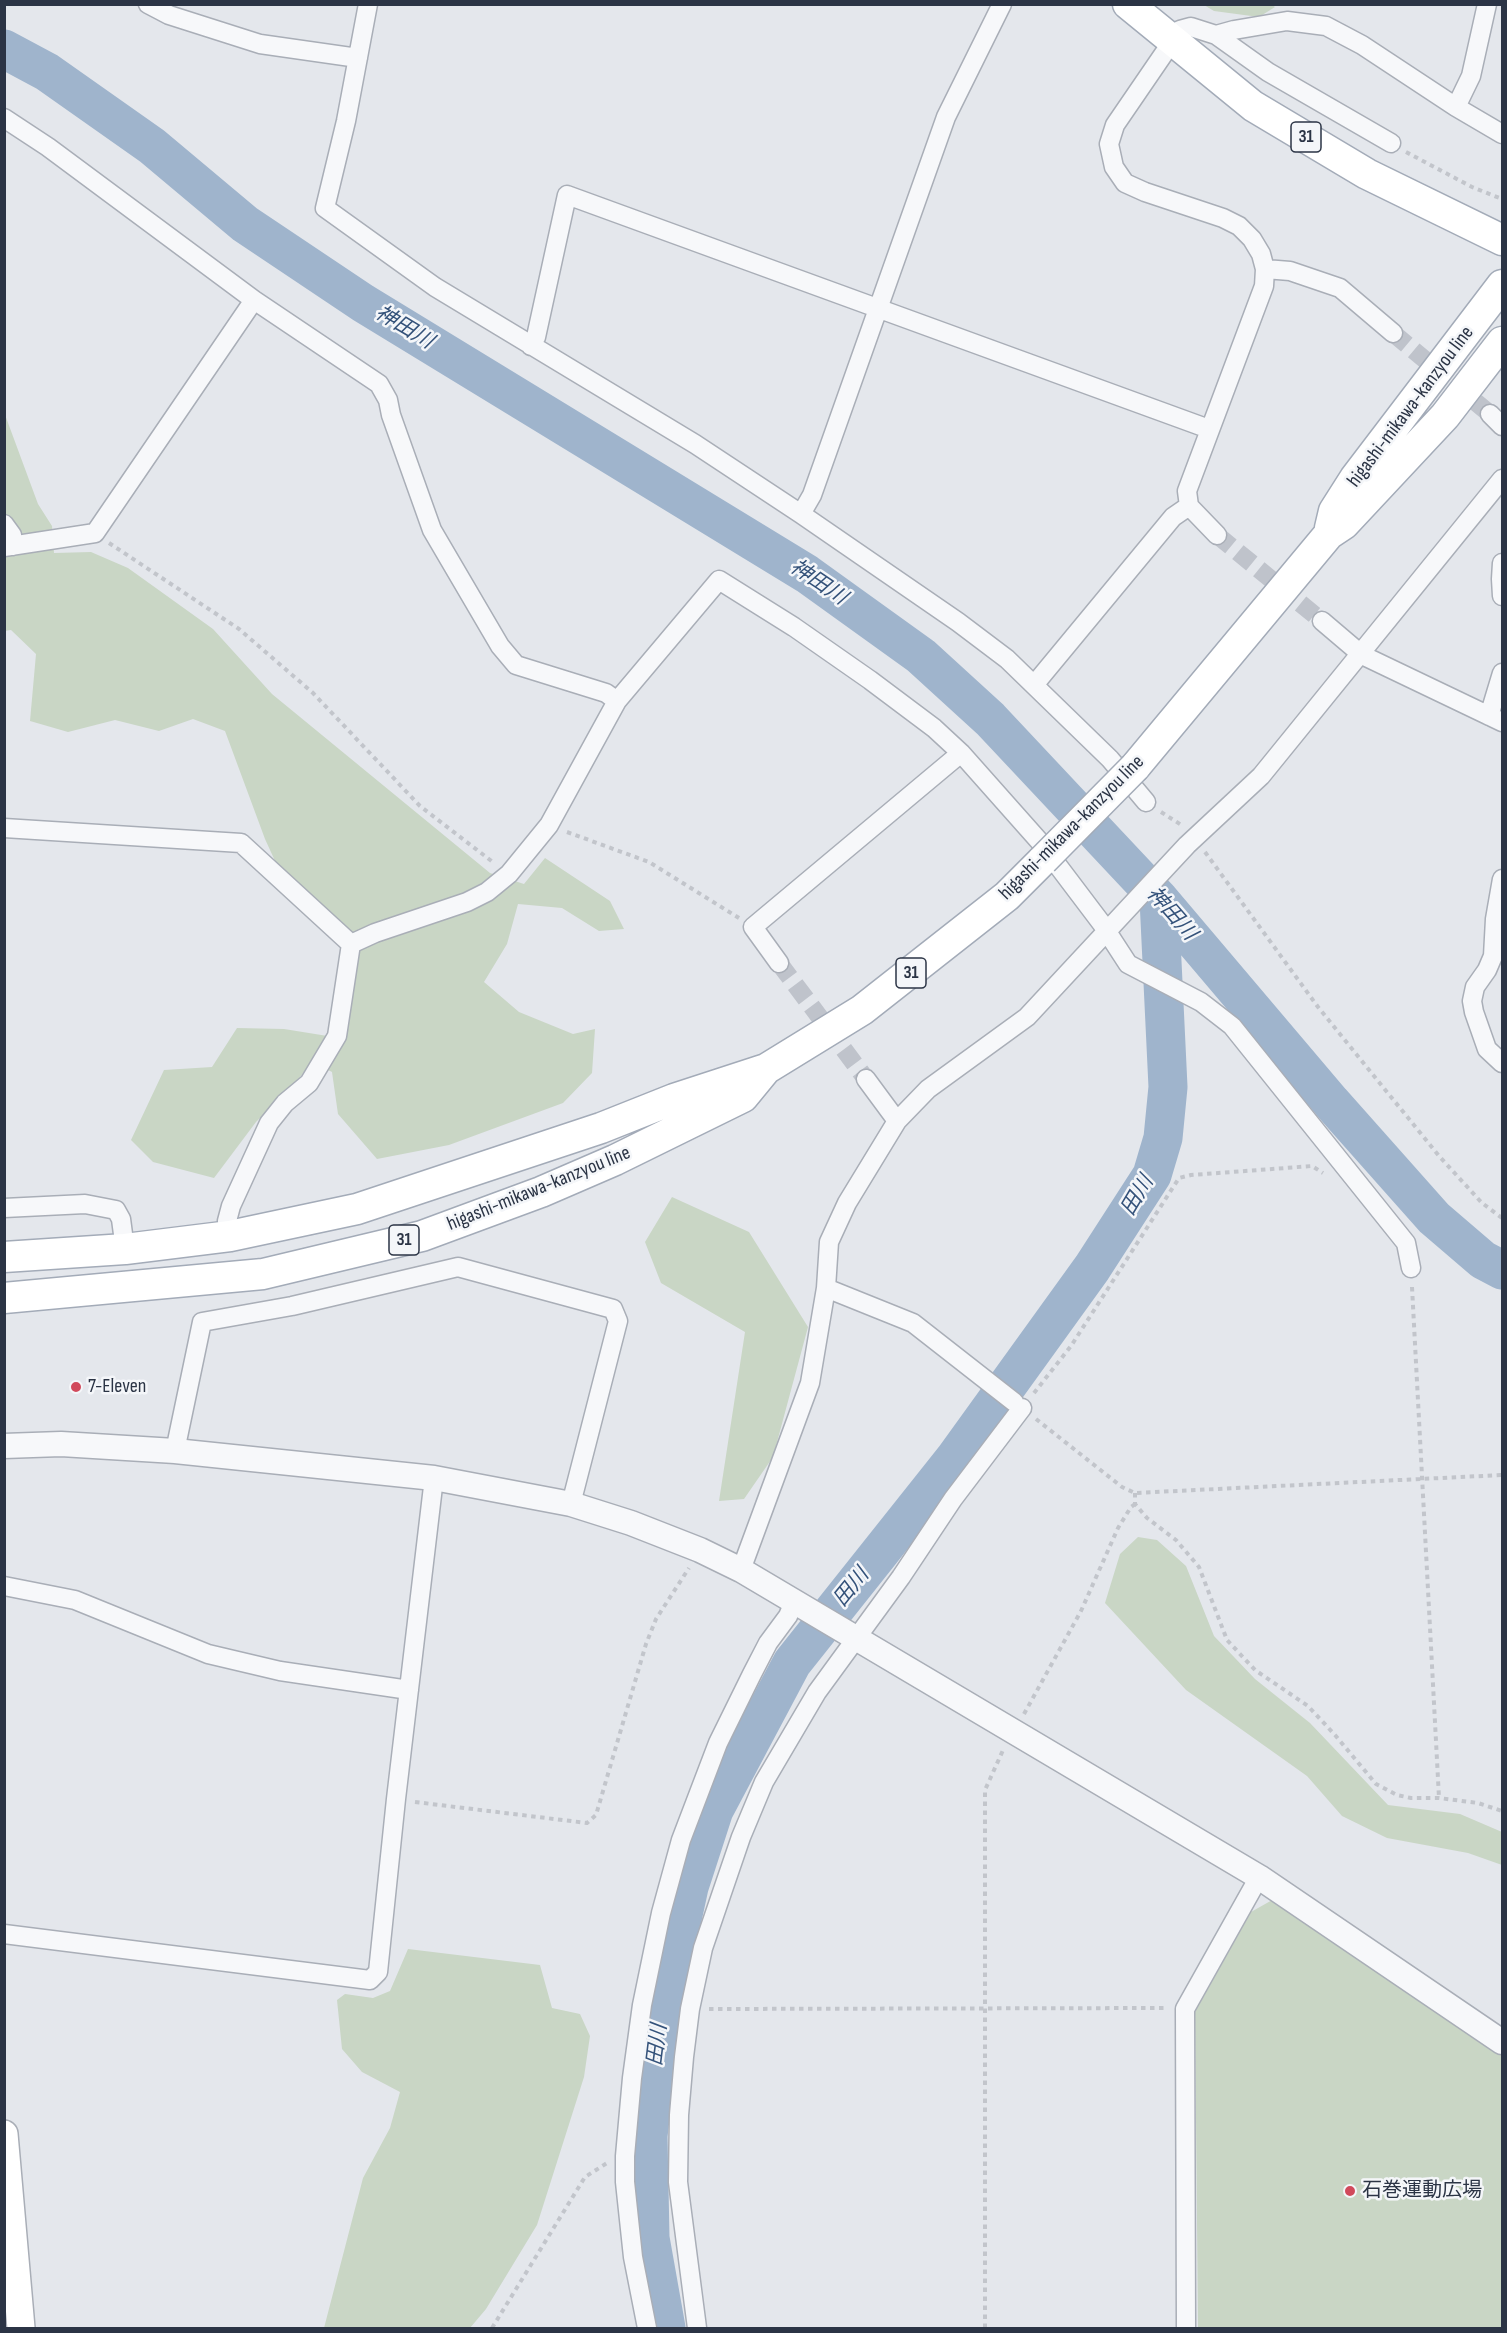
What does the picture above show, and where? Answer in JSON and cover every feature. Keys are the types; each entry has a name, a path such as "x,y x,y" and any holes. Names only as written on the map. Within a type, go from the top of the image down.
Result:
{"main road":[{"name":"31","path":"1128,4 1253,106 1367,174 1503,240"},
{"name":"higashi-mikawa-kanzyou line","path":"1329,534 1334,511 1355,478 1503,285"},
{"name":"higashi-mikawa-kanzyou line","path":"4,1257 125,1249 230,1236 357,1209 601,1128 674,1099 766,1069 862,1010 1007,896 1135,766 1329,534 1344,524 1445,416 1503,342"},
{"name":"higashi-mikawa-kanzyou line","path":"4,1298 263,1274 422,1236 541,1192 615,1160 743,1097 766,1069"},
{"path":"4,2134 21,2328"}],"street":[{"path":"148,4 170,15 260,44 358,58"},
{"path":"368,4 346,122 325,208 435,287 695,444 801,513 958,622 1007,659 1110,759 1146,802"},
{"path":"801,513 812,495 946,117 1002,4"},
{"path":"1456,107 1471,76 1487,4"},
{"path":"1216,35 1287,21 1326,26 1362,45 1456,107 1503,134"},
{"path":"1217,535 1189,506 1187,491 1264,286 1265,269 1261,254 1252,239 1239,226 1223,218 1125,183 1113,167 1109,144 1115,125 1180,30 1191,27 1216,35 1268,72 1391,143"},
{"path":"4,118 48,147 254,300 379,384 388,400 391,415 432,530 500,646 516,665 606,693 618,701"},
{"path":"531,346 536,337 567,195 1209,429"},
{"path":"1265,269 1290,271 1340,288 1393,333"},
{"path":"4,524 12,535 9,547 95,533 254,300"},
{"path":"741,1570 810,1383 826,1288 829,1242 848,1203 897,1121 928,1089 1027,1017 1191,841 1261,776 1502,483"},
{"path":"1034,685 1173,517 1189,506"},
{"path":"1503,563 1501,579 1503,596"},
{"path":"351,944 375,933 467,902 487,892 509,874 549,825 618,701 719,580 794,627 870,680 934,728 961,753 1040,842 1128,964 1201,1002 1232,1026 1406,1243 1411,1268"},
{"path":"1322,621 1362,655 1496,719 1503,673"},
{"path":"779,963 753,927 961,753"},
{"path":"4,828 242,843 351,944"},
{"path":"1503,879 1495,919 1493,956 1476,987 1473,1001 1474,1012 1487,1049 1503,1063"},
{"path":"230,1236 227,1221 231,1206 269,1123 285,1103 309,1083 336,1035 351,944"},
{"path":"866,1079 897,1121"},
{"path":"4,1208 85,1204 116,1210 121,1219 125,1249"},
{"path":"174,1451 202,1322 292,1306 458,1267 613,1309 618,1321 571,1504"},
{"path":"697,2328 678,2182 679,2115 690,2008 704,1948 741,1837 764,1782 849,1634 953,1498 1018,1405 913,1323 826,1288"},
{"path":"4,1446 61,1444 174,1451 434,1478 571,1504 631,1523 700,1550 741,1570 1260,1877 1503,2042"},
{"path":"4,1934 370,1980 378,1972 434,1478"},
{"path":"4,1586 75,1600 208,1654 280,1671 409,1690"},
{"path":"647,2328 633,2257 625,2182 625,2156 642,2005 661,1913 681,1840 717,1743 768,1643 799,1605"},
{"path":"1186,2328 1185,2009 1260,1877"}],"path":[{"path":"1391,143 1472,187 1503,199"},
{"path":"95,533 239,628 313,693 420,806 509,874"},
{"path":"1146,802 1180,823 1191,841 1326,1016 1439,1156 1482,1203 1503,1218"},
{"path":"549,825 649,862 753,927"},
{"path":"1329,1179 1311,1166 1191,1175 1179,1178 1071,1346 1018,1405 1122,1487 1135,1493 1503,1475"},
{"path":"1411,1268 1439,1798"},
{"path":"1135,1493 1135,1504 1147,1518 1176,1540 1199,1567 1227,1640 1255,1670 1308,1707 1376,1784 1397,1795 1411,1798 1439,1798 1479,1803 1503,1811"},
{"path":"986,2328 985,1790 1003,1749 1081,1611 1118,1528 1135,1504"},
{"path":"396,1799 587,1823 596,1815 653,1627 700,1550"},
{"path":"690,2008 1185,2009"},
{"path":"492,2328 585,2177 615,2157 625,2156"}],"green space":[{"path":"1271,4 1275,7 1259,17 1214,11 1204,5"},
{"path":"4,412 38,504 52,526 54,553 91,552 128,568 213,629 272,694 490,873 524,884 545,858 610,901 624,929 599,931 562,908 518,904 507,944 484,982 519,1012 573,1034 595,1029 592,1073 563,1103 449,1145 377,1159 338,1114 332,1072 312,1062 296,1082 256,1122 214,1178 153,1162 131,1140 164,1070 212,1067 237,1028 284,1029 340,1038 356,934 281,874 265,839 225,731 193,719 159,731 115,720 68,732 30,721 36,654 11,630 5,631"},
{"path":"672,1197 749,1232 808,1327 773,1457 744,1499 719,1501 745,1332 661,1283 645,1242"},
{"path":"1138,1537 1157,1540 1186,1566 1214,1636 1255,1679 1310,1723 1388,1805 1460,1814 1502,1832 1502,1865 1468,1853 1387,1838 1342,1816 1307,1776 1186,1690 1105,1603 1120,1554"},
{"name":"石巻運動広場","path":"1274,1899 1502,2054 1502,2328 1198,2328 1195,2012 1251,1912"},
{"path":"408,1949 540,1965 552,2008 580,2014 590,2036 584,2077 537,2225 486,2309 470,2328 324,2328 363,2178 390,2128 400,2092 362,2072 342,2049 337,2000 345,1994 373,1998 390,1991"}],"waterway":[{"name":"神田川","path":"4,49 47,72 152,146 245,224 363,303 807,574 921,656 990,719 1159,899 1331,1102 1434,1218 1483,1260 1502,1270"},
{"name":"田川","path":"666,2328 650,2238 648,2136 663,2007 689,1887 714,1810 792,1663 955,1458 1092,1268 1152,1175 1163,1138 1168,1087 1159,899"}],"tunnel":[{"path":"1393,333 1490,414"},
{"path":"1217,535 1322,621"},
{"path":"779,963 866,1079"}],"place":[{"name":"7-Eleven","path":"76,1387"},
{"name":"石巻運動広場","path":"1350,2191"}]}
